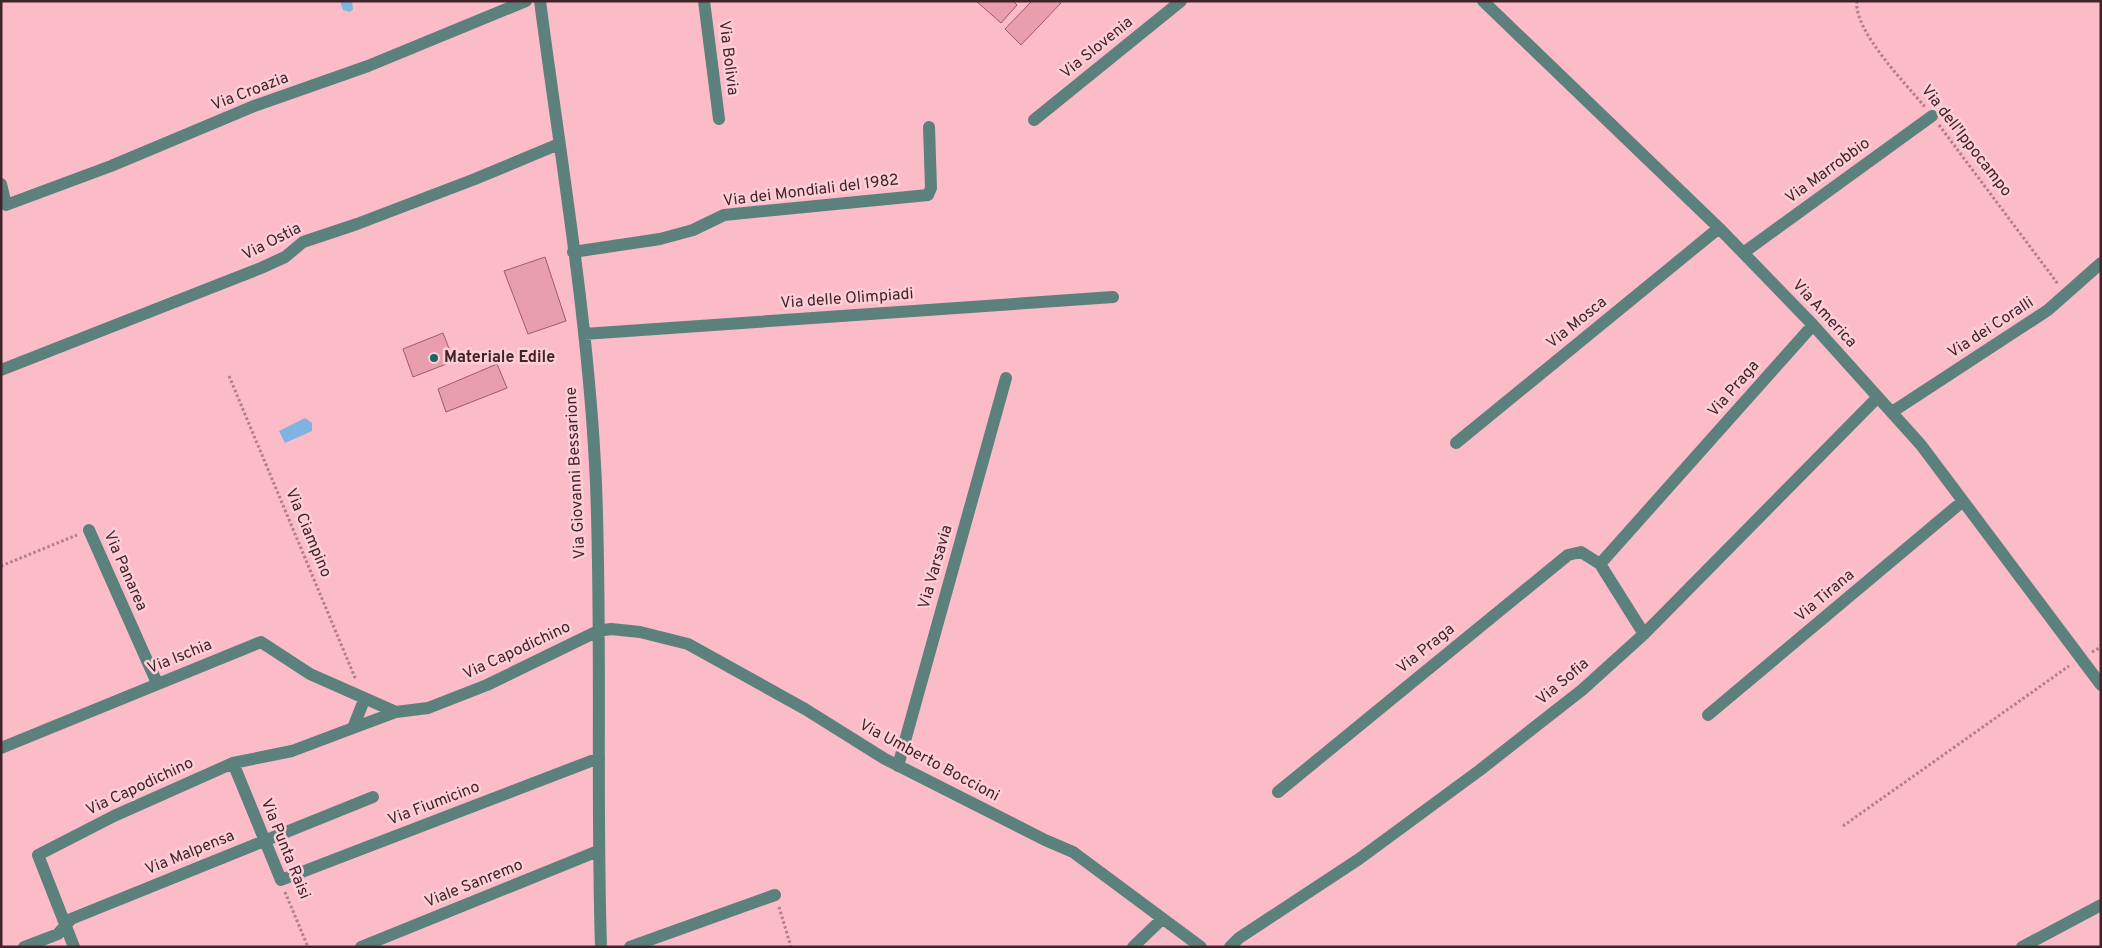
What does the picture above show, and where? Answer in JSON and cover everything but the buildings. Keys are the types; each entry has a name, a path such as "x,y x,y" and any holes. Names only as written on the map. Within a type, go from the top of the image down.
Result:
{"street":[{"name":"Via Croazia","path":"1,184 6,205 111,166 254,106 368,66 526,1"},
{"name":"Via Giovanni Bessarione","path":"540,1 584,334 596,483 598,851 601,947"},
{"name":"Via Bolivia","path":"704,1 720,119"},
{"name":"Via Slovenia","path":"1034,120 1181,1"},
{"name":"Via America","path":"1483,1 1719,228 1813,325 1892,412 1921,445 2101,685"},
{"name":"Via Marrobbio","path":"1743,253 1932,116"},
{"name":"Via dei Mondiali del 1982","path":"574,252 660,239 693,230 724,215 928,194 931,188 929,126"},
{"name":"Via Ostia","path":"1,370 261,268 285,257 303,242 457,186 559,144"},
{"name":"Via Mosca","path":"1456,443 1719,228"},
{"name":"Via dei Coralli","path":"1892,412 2048,310 2101,263"},
{"name":"Via delle Olimpiadi","path":"584,334 1113,297"},
{"name":"Via Praga","path":"1600,564 1813,325"},
{"name":"Via Varsavia","path":"898,766 1006,378"},
{"name":"Via Sofia","path":"1230,947 1239,938 1358,859 1480,770 1582,690 1644,634 1878,397"},
{"name":"Via Tirana","path":"1708,715 1963,501"},
{"name":"Via Panarea","path":"89,530 157,683"},
{"name":"Via Praga","path":"1278,792 1568,555 1581,552 1600,564 1644,634"},
{"name":"Via Umberto Boccioni","path":"598,631 611,629 640,632 688,644 805,709 898,766 1045,840 1073,852 1201,947"},
{"name":"Via Capodichino","path":"74,947 38,855 114,816 233,763 292,752 396,712 428,708 479,688 598,631"},
{"name":"Via Ischia","path":"1,748 261,642 310,674 364,700"},
{"name":"Via Capodichino","path":"364,700 396,712"},
{"path":"353,728 364,700"},
{"name":"Via Fiumicino","path":"281,880 598,758"},
{"name":"Via Punta Raisi","path":"233,763 281,880"},
{"name":"Via Malpensa","path":"24,947 58,934 71,919 373,797"},
{"name":"Viale Sanremo","path":"361,947 598,851"},
{"path":"630,947 775,895"},
{"path":"2022,947 2101,905"},
{"path":"1133,947 1162,919"}],"path":[{"name":"Via dell'Ippocampo","path":"1856,1 1856,9 1864,31 1932,116 2065,293"},
{"name":"Via Ciampino","path":"229,376 364,700"},
{"name":"Via Panarea","path":"1,566 89,530"},
{"path":"1843,826 2080,658"},
{"name":"Via Punta Raisi","path":"281,880 308,947"},
{"path":"775,895 792,947"}],"water":[{"path":"340,1 352,1 353,9 350,12 343,10"},
{"path":"305,418 312,423 312,431 285,443 279,431"}],"place":[{"name":"Materiale Edile","path":"434,358"}]}
